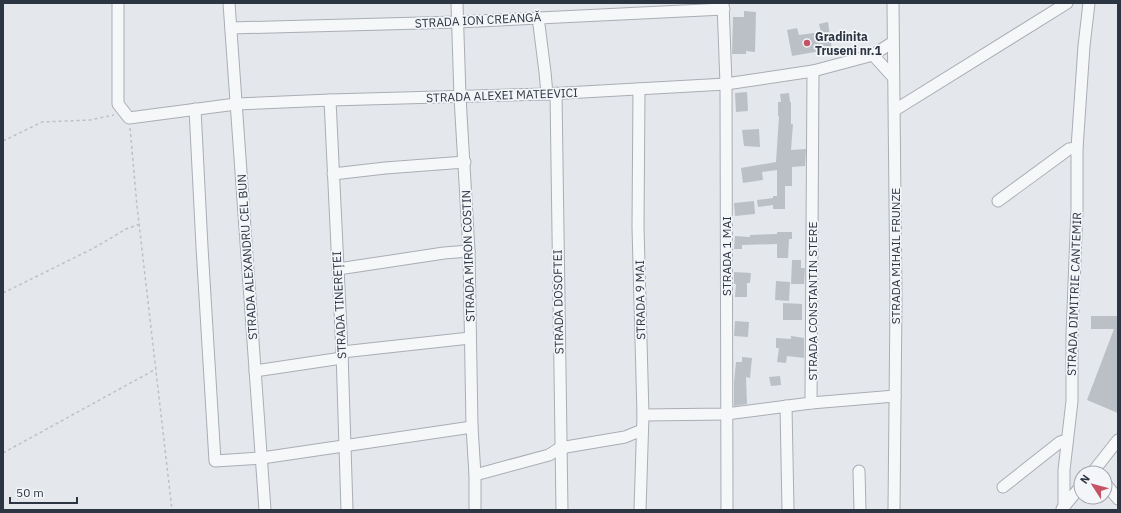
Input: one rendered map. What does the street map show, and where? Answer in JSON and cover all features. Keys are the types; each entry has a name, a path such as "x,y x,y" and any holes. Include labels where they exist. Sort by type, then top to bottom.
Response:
{"street":[{"path":"118,3 118,104 127,116"},
{"name":"STRADA ALEXANDRU CEL BUN","path":"229,3 265,510"},
{"name":"STRADA MIRON COSTIN","path":"457,3 460,97 465,162 475,510"},
{"name":"STRADA MIHAIL FRUNZE","path":"893,3 896,300 894,510"},
{"path":"895,110 1067,3"},
{"name":"STRADA DIMITRIE CANTEMIR","path":"1063,508 1064,470 1072,401 1072,335 1077,209 1077,148 1084,46 1089,3"},
{"name":"STRADA ION CREANGĂ","path":"231,28 458,22 723,6"},
{"name":"STRADA 1 MAI","path":"723,6 726,84 727,510"},
{"name":"STRADA DOSOFTEI","path":"538,17 546,72 551,94 562,510"},
{"name":"STRADA ALEXEI MATEEVICI","path":"127,116 236,104 551,94 726,84 813,71 873,55 893,42"},
{"path":"873,55 893,77"},
{"name":"STRADA CONSTANTIN STERE","path":"811,403 813,71"},
{"name":"STRADA 9 MAI","path":"639,89 638,227 643,415 640,510"},
{"name":"STRADA TINEREȚEI","path":"330,100 342,355 347,510"},
{"path":"195,109 215,461 262,458 472,427"},
{"path":"998,201 1069,149 1077,148"},
{"path":"333,174 385,168 465,162"},
{"path":"338,269 444,253 468,251"},
{"path":"256,371 342,355 470,338"},
{"path":"643,415 726,414 811,403 895,396"},
{"path":"786,406 788,510"},
{"path":"475,475 549,455 560,448 625,438 642,430"},
{"path":"1003,487 1060,442 1067,440"},
{"path":"1098,465 1118,440"},
{"path":"859,471 860,510"},
{"path":"1063,508 1073,496"}],"path":[{"path":"3,141 42,122 90,120 127,116 172,510"},
{"path":"3,293 94,248 126,229 140,224"},
{"path":"3,453 156,369"}],"building":[{"path":"744,11 756,12 755,52 746,51 746,54 732,54 733,17 744,17"},
{"path":"828,22 832,49 792,56 787,30 797,28 799,35 821,32 819,24"},
{"path":"747,92 748,111 736,112 735,93"},
{"path":"789,93 791,102 791,124 793,124 791,150 806,149 805,166 792,167 792,186 785,186 785,209 773,209 773,205 758,207 757,200 777,196 777,170 762,172 763,180 743,183 741,168 776,162 779,116 778,102 781,102 780,94"},
{"path":"759,129 760,147 744,146 742,130"},
{"path":"754,201 755,214 735,216 734,203"},
{"path":"777,232 792,232 792,239 789,239 788,258 777,258 777,244 742,245 742,249 734,249 735,236 750,237 750,235 777,234"},
{"path":"792,260 801,260 801,268 805,268 804,284 791,284"},
{"path":"734,272 751,273 750,283 747,283 747,297 735,297 736,284 734,284"},
{"path":"776,281 790,282 789,301 775,300"},
{"path":"783,303 802,304 802,320 783,320"},
{"path":"1091,316 1118,316 1118,413 1087,400 1114,329 1091,329"},
{"path":"735,321 749,322 748,337 734,336"},
{"path":"791,336 804,338 804,358 787,356 786,363 777,362 779,348 776,348 776,338 791,339"},
{"path":"742,357 752,358 750,378 746,377 747,404 734,406 736,362 742,362"},
{"path":"780,376 781,385 771,386 769,377"}],"place":[{"name":"Gradinita Truseni nr.1","path":"807,43"}]}
